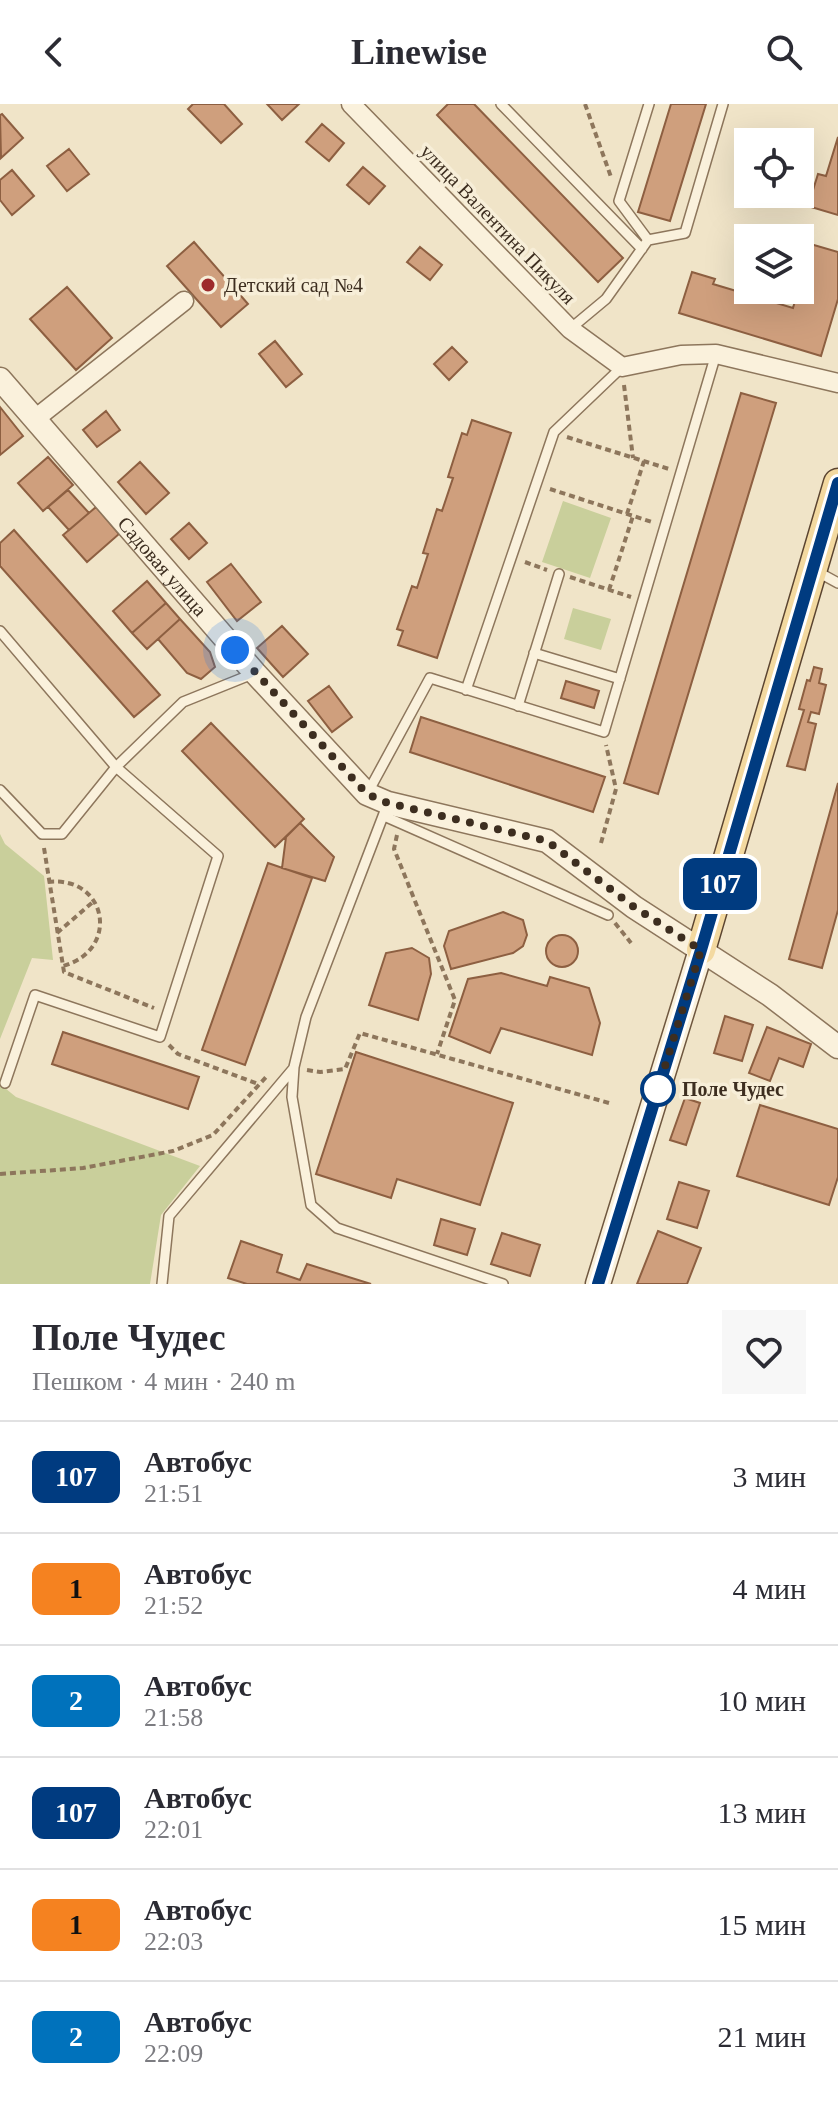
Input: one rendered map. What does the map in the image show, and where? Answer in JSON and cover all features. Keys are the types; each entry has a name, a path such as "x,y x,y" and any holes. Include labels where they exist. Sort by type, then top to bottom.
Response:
{"main road":[{"path":"598,1284 701,950 838,483"}],"street":[{"name":"улица Валентина Пикуля","path":"351,104 570,329 622,367"},
{"path":"35,419 184,301"},
{"path":"622,367 681,355 716,354 838,383"},
{"name":"Садовая улица","path":"0,379 255,673 367,794 386,810 547,841 634,907 770,995 838,1047"}],"lane":[{"path":"501,104 645,245"},
{"path":"645,245 619,201 649,104"},
{"path":"570,329 606,299 645,245 685,233 723,104"},
{"path":"367,794 430,678 604,732 716,354"},
{"path":"466,690 554,432 622,367"},
{"path":"812,569 838,583"},
{"path":"518,706 559,574"},
{"path":"0,631 116,767 218,856 160,1037 35,995 5,1083"},
{"path":"534,653 620,679"},
{"path":"0,790 42,834 62,834 116,767 183,702 255,673"},
{"path":"503,1284 337,1228 311,1205 292,1097 294,1067 306,1017 386,810 608,915"},
{"path":"162,1284 169,1216 294,1067"}],"path":[{"path":"585,104 619,201"},
{"path":"622,367 633,458"},
{"path":"554,432 681,473"},
{"path":"609,590 644,461"},
{"path":"536,485 665,527"},
{"path":"511,558 643,601"},
{"path":"601,843 616,789 604,732"},
{"path":"42,834 64,972 168,1014"},
{"path":"397,834 394,849 455,1000 437,1054"},
{"path":"48,882 69,882 87,893 94,901 101,921 96,942 83,959 63,966"},
{"path":"57,933 94,901"},
{"path":"320,1072 345,1069 360,1033 609,1103"},
{"path":"160,1037 178,1054 258,1084"},
{"path":"0,1174 83,1168 173,1151 213,1135 278,1065 294,1067"}],"green space":[{"path":"563,501 611,518 590,578 542,562"},
{"path":"573,608 611,619 601,650 564,639"},
{"path":"0,834 5,844 44,876 53,960 32,958 0,1039"},
{"path":"0,1084 16,1097 200,1166 161,1215 150,1284 0,1284"}],"building":[{"path":"193,104 224,104 242,124 221,143 188,109"},
{"path":"267,104 299,104 282,120"},
{"path":"448,104 474,104 623,258 598,282 437,115"},
{"path":"671,104 706,104 670,221 638,212"},
{"path":"0,115 23,138 1,158"},
{"path":"322,124 344,143 329,161 306,142"},
{"path":"838,137 838,215 814,208 814,187 818,174 826,176"},
{"path":"69,149 89,174 67,191 47,166"},
{"path":"363,167 385,186 369,204 347,185"},
{"path":"12,170 34,196 12,215 0,200 0,180"},
{"name":"Детский сад №4","path":"194,242 248,304 221,327 167,266"},
{"path":"814,245 838,252 838,299 821,356 679,313 692,272 715,279 713,284 734,290 734,304 780,304 793,308 794,304 814,304"},
{"path":"420,247 442,265 430,280 407,262"},
{"path":"67,287 112,338 76,370 30,319"},
{"path":"275,341 302,374 286,387 259,354"},
{"path":"452,347 467,362 449,380 434,364"},
{"path":"741,393 776,403 658,794 624,783"},
{"path":"0,407 23,436 0,455"},
{"path":"106,411 120,430 97,447 83,430"},
{"path":"472,420 511,433 437,658 398,645 403,631 397,629 412,586 417,588 428,554 423,553 437,509 442,511 453,478 448,477 462,433 467,435"},
{"path":"48,457 73,485 43,511 18,483"},
{"path":"140,462 169,493 146,514 118,482"},
{"path":"68,490 89,513 69,530 48,507"},
{"path":"96,507 119,534 87,562 63,535"},
{"path":"189,523 207,543 189,559 171,539"},
{"path":"14,530 160,695 134,717 0,566 0,543"},
{"path":"231,564 261,602 237,621 207,582"},
{"path":"147,581 166,603 132,633 113,611"},
{"path":"166,603 180,619 147,649 132,633"},
{"path":"180,619 210,652 215,667 201,679 187,673 158,639"},
{"path":"282,626 308,654 283,677 257,648"},
{"path":"814,667 822,669 819,683 826,685 819,714 811,712 808,722 816,724 805,770 787,766 804,710 799,709"},
{"path":"566,681 599,691 594,708 561,698"},
{"path":"329,686 352,717 332,732 308,701"},
{"path":"421,717 605,777 593,812 410,752"},
{"path":"211,723 304,819 275,847 182,751"},
{"path":"838,783 838,910 822,968 789,959"},
{"path":"300,823 334,857 325,881 282,868 286,837"},
{"path":"268,863 312,878 245,1065 202,1050"},
{"path":"503,912 523,920 527,935 523,946 513,953 451,969 444,946 449,931"},
{"path":"562,935 573,940 578,951 573,962 562,967 551,962 546,951 551,940"},
{"path":"412,948 429,958 431,974 418,1020 369,1005 386,953"},
{"path":"501,973 547,986 550,977 589,988 600,1023 592,1055 501,1028 490,1053 449,1036 468,979"},
{"path":"725,1016 753,1025 742,1061 714,1053"},
{"path":"767,1027 811,1044 803,1067 779,1058 770,1081 749,1073"},
{"path":"63,1032 199,1077 188,1109 52,1064"},
{"path":"356,1052 513,1103 480,1205 397,1179 391,1198 316,1174"},
{"path":"685,1098 700,1103 686,1145 670,1140"},
{"path":"760,1105 838,1129 838,1177 829,1205 737,1176"},
{"path":"679,1182 709,1191 697,1228 667,1219"},
{"path":"441,1219 475,1229 467,1255 434,1245"},
{"path":"658,1231 701,1248 687,1284 637,1284"},
{"path":"502,1233 540,1245 530,1276 491,1264"},
{"path":"241,1241 282,1255 277,1272 300,1280 307,1264 371,1284 247,1284 228,1278"}],"bus line":[{"name":"107","path":"598,1284 701,950 838,483"}],"place":[{"name":"Детский сад №4","path":"208,285"},
{"name":"Поле Чудес","path":"658,1089"}],"route":[{"path":"235,650 367,794 388,803 547,841 634,907 701,950 658,1089"}]}
